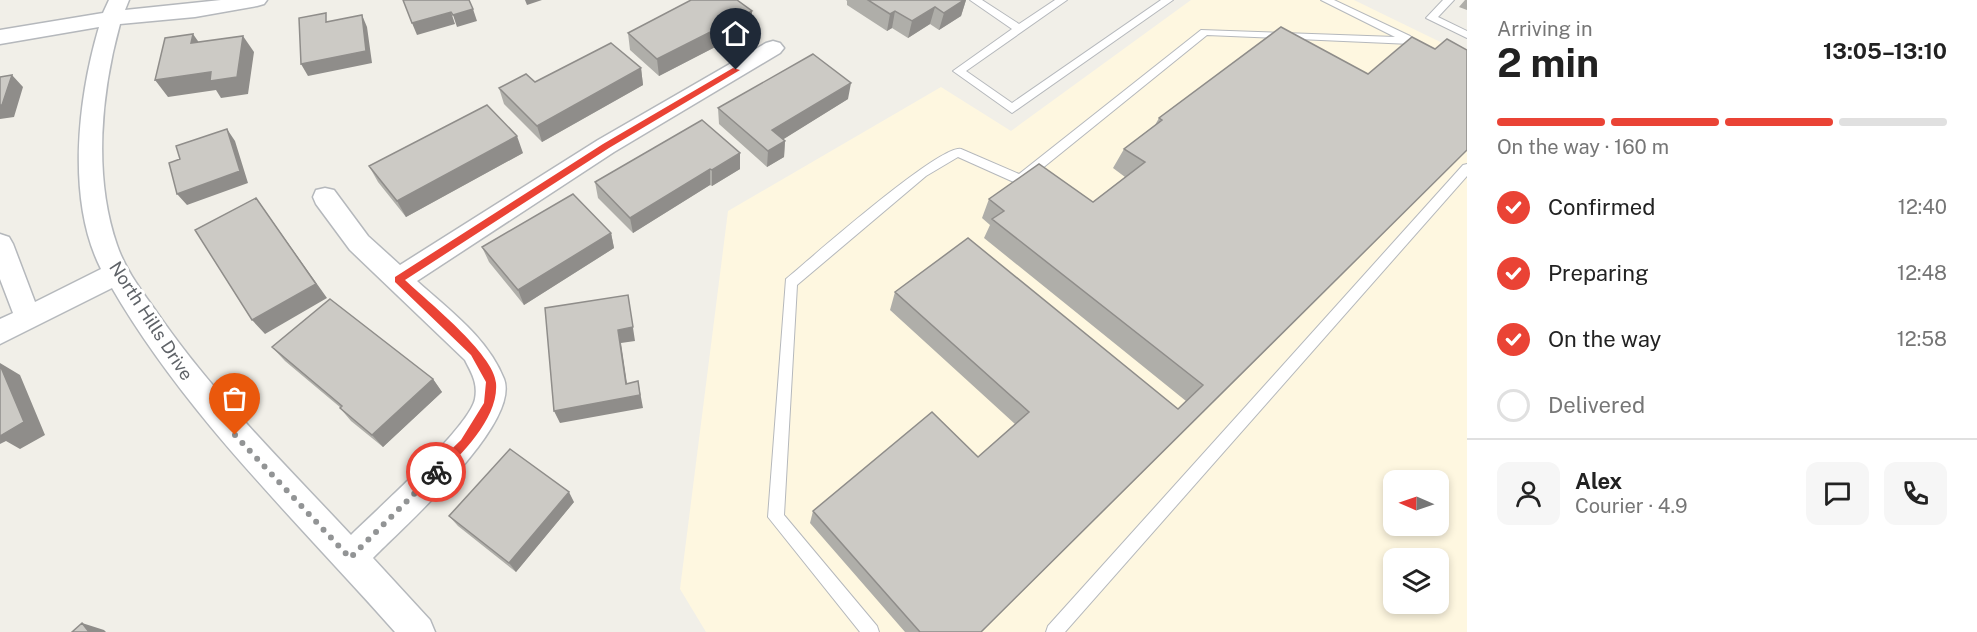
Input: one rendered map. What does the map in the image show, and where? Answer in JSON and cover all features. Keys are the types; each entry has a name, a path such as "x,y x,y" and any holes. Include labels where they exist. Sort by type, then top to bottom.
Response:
{"street":[{"path":"0,37 116,9 195,11 257,0"},
{"name":"North Hills Drive","path":"116,9 98,83 92,124 91,168 96,215 105,247 117,273 172,360 220,418 418,632"},
{"path":"398,280 606,146 773,48"},
{"path":"325,197 359,243 475,352 491,382 489,405 465,443 350,558"},
{"path":"0,244 28,318"},
{"path":"0,332 117,273"}],"lane":[{"path":"975,0 1019,30"},
{"path":"1062,0 958,71 1012,109 1168,0"},
{"path":"871,632 776,518 791,283 922,173 957,152 1020,180 1204,32 1415,43 1326,0"},
{"path":"1449,0 1431,18 1467,35"},
{"path":"1054,632 1467,168"}],"shaded area":[{"path":"1191,0 1354,0 1467,55 1467,632 706,632 680,589 728,211 941,87 1011,131"}],"building":[{"path":"403,0 469,0 473,9 453,15 451,12 412,23"},
{"path":"691,0 737,0 752,11 657,59 628,33"},
{"path":"868,0 964,0 944,13 935,7 912,21 895,11 890,14"},
{"path":"326,13 326,22 362,15 366,51 301,64 299,18"},
{"path":"1281,27 1368,74 1412,37 1435,49 1447,39 1467,50 1467,150 981,632 920,632 813,511 932,412 978,457 1029,412 895,292 968,238 1178,409 1203,385 992,219 1004,211 989,199 1039,164 1093,202 1145,162 1124,149 1162,120 1159,118"},
{"path":"193,34 191,43 243,36 237,77 210,81 211,72 155,80 165,38"},
{"path":"611,43 641,68 537,126 499,88 526,74 535,82"},
{"path":"813,54 851,83 772,130 785,141 768,151 718,108"},
{"path":"12,75 2,105 0,105 0,77"},
{"path":"487,105 517,136 397,201 369,166"},
{"path":"702,120 740,153 630,218 595,182"},
{"path":"227,129 240,171 177,194 169,163 180,159 176,146"},
{"path":"573,194 611,233 518,290 482,247"},
{"path":"256,198 316,284 252,320 195,230"},
{"path":"628,295 633,327 618,330 626,384 638,381 640,395 554,411 545,308"},
{"path":"330,299 433,379 372,435 340,408 342,406 272,347"},
{"path":"0,365 24,422 0,436"},
{"path":"510,449 569,492 509,563 449,516"},
{"path":"82,623 89,632 72,632"}],"way so far":[{"path":"235,435 350,558 436,472"}],"route":[{"path":"436,472 465,443 489,405 491,382 475,352 398,280 606,146 736,70"}]}
